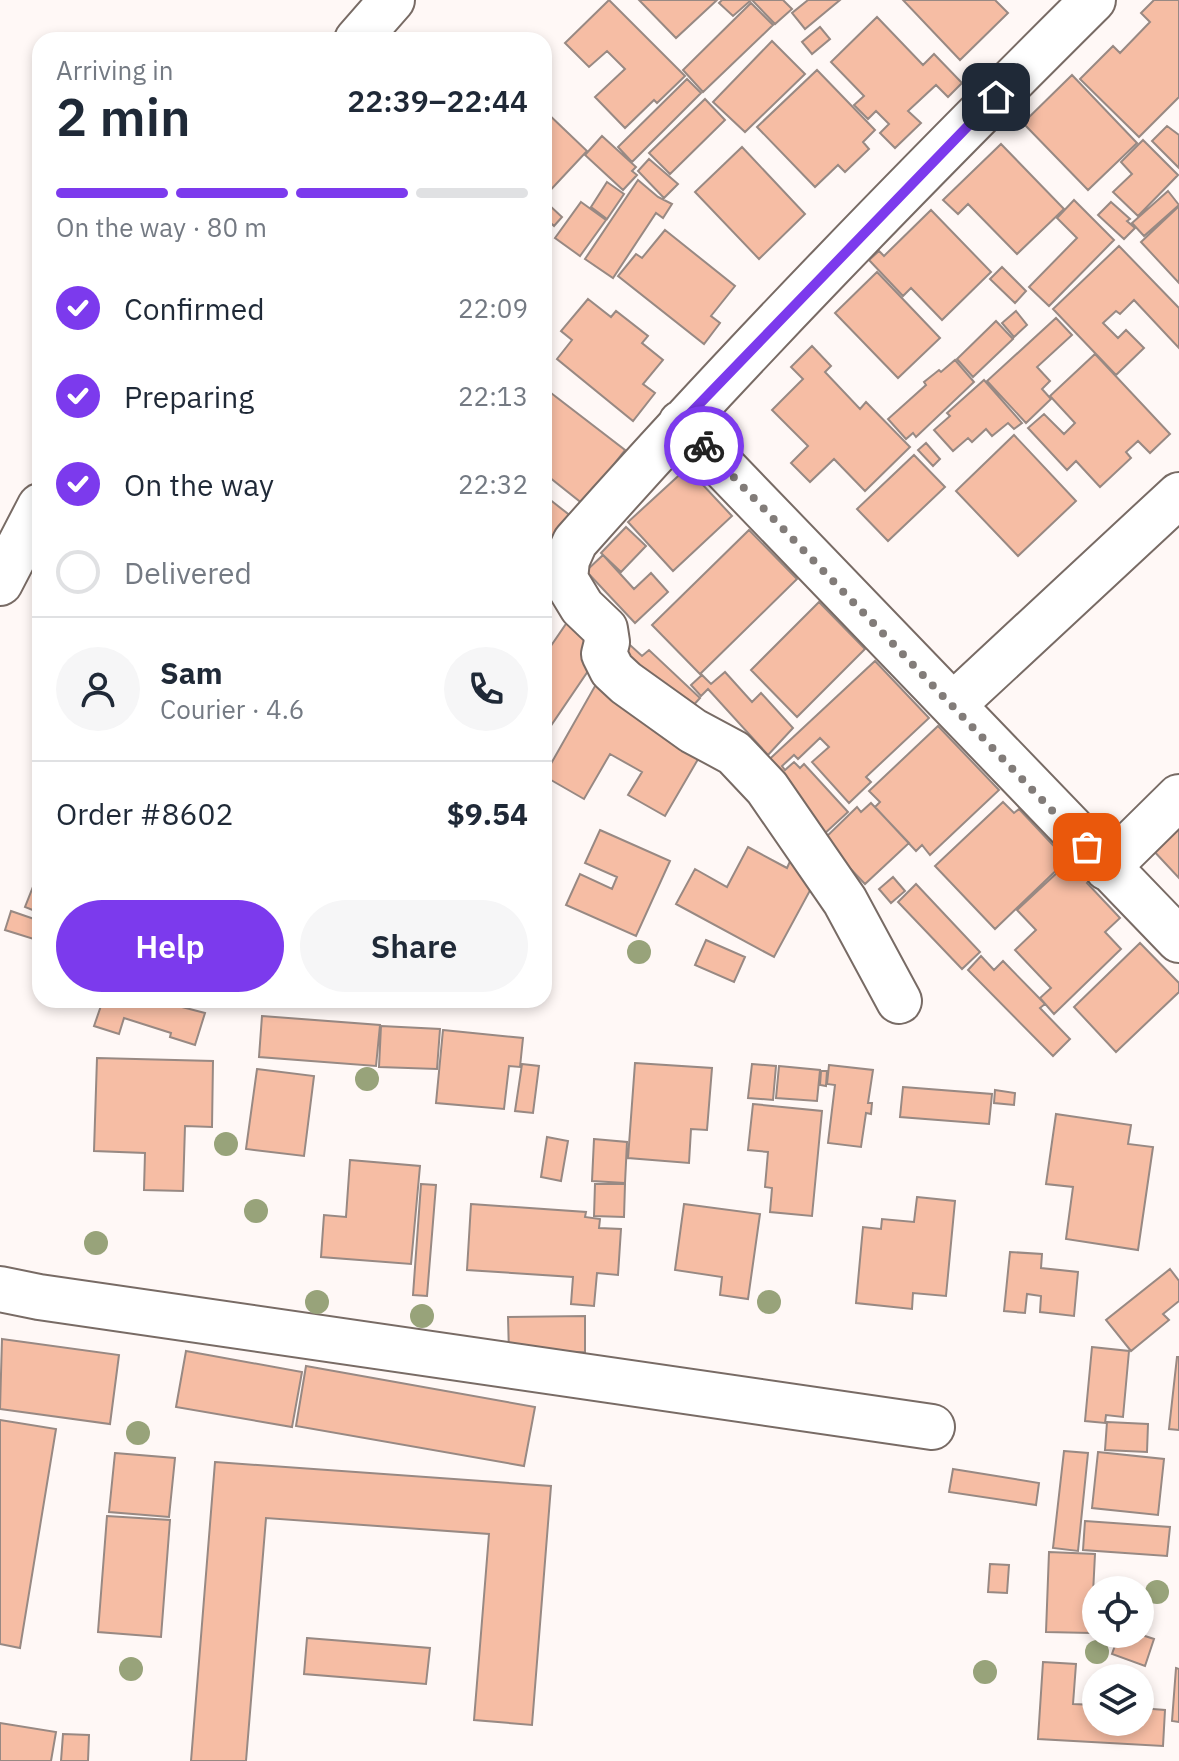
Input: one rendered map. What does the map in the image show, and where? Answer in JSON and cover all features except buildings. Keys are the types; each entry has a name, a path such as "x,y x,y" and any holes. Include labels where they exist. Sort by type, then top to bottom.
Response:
{"street":[{"path":"364,32 392,0"},
{"path":"899,1001 845,901 767,788 734,753 693,731 612,670 604,654 607,642 605,629 582,607 565,579 567,560 575,542 681,423 976,116 1093,0"},
{"path":"681,423 1179,940"},
{"path":"953,705 1179,495"},
{"path":"0,583 32,521"},
{"path":"1107,868 1179,797"},
{"path":"0,1289 932,1427"}],"way so far":[{"path":"704,446 868,614 1087,847"}],"route":[{"path":"704,446 681,423 996,97"}]}
